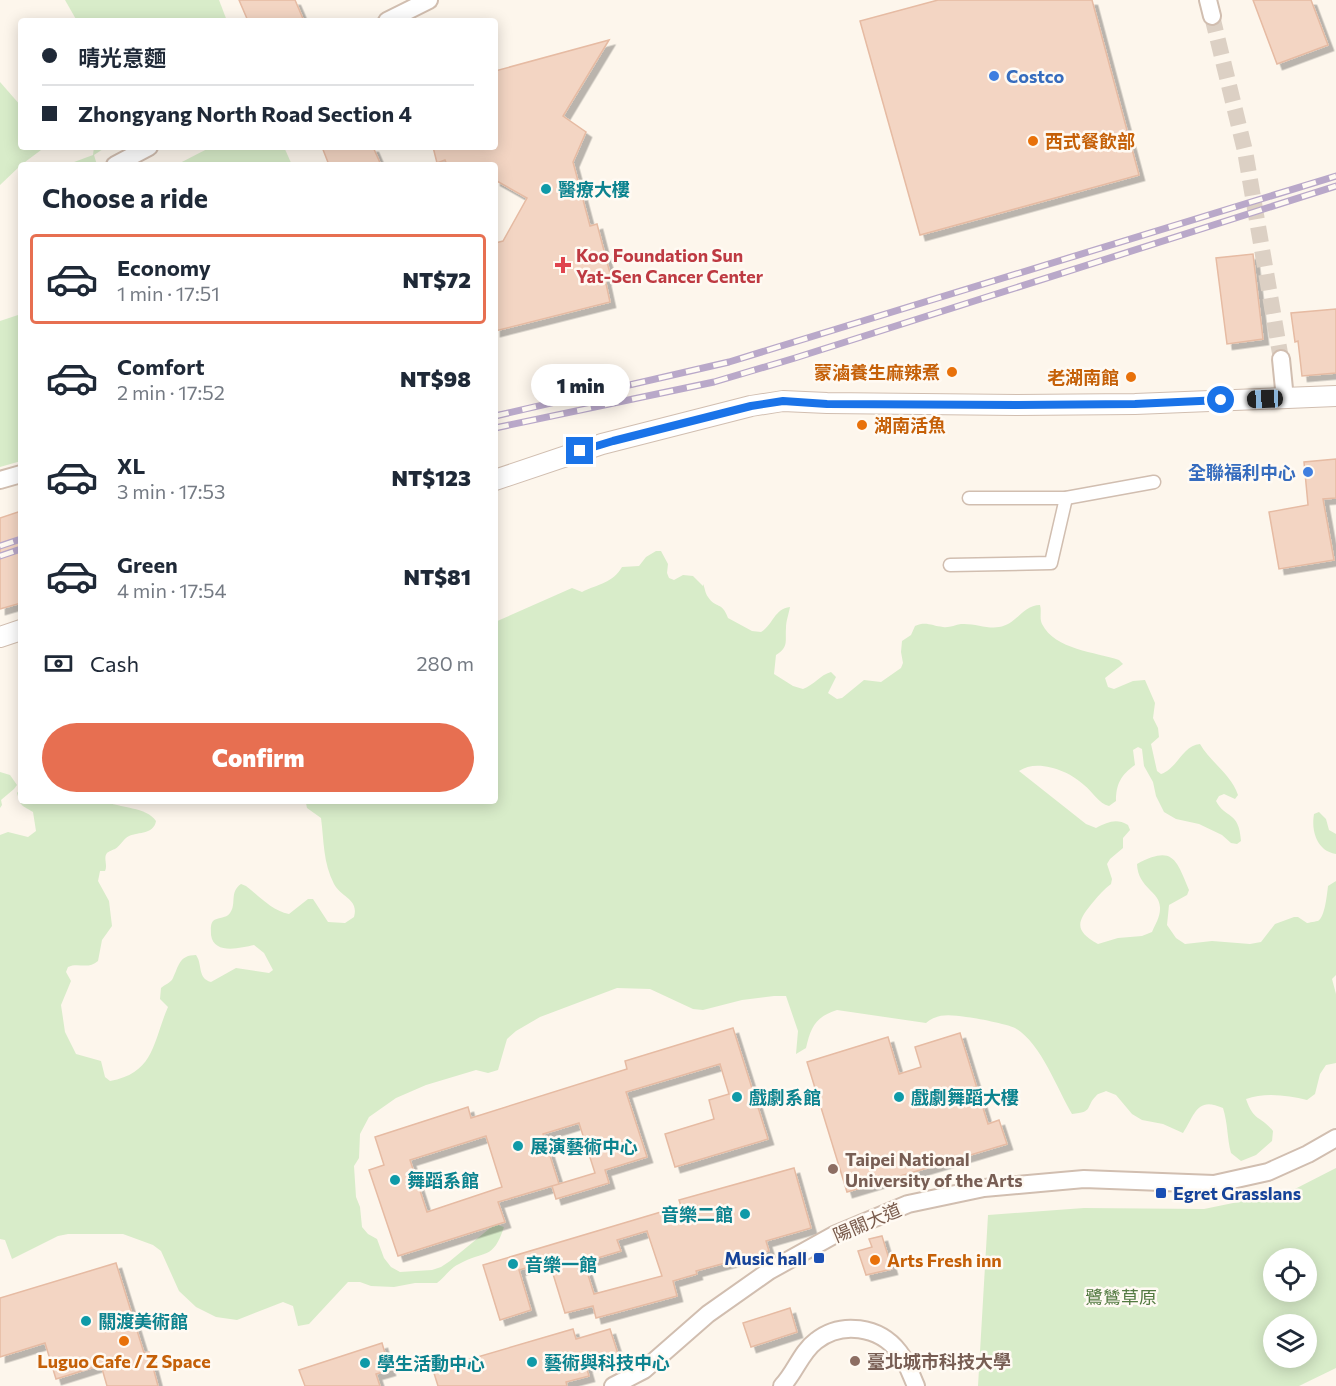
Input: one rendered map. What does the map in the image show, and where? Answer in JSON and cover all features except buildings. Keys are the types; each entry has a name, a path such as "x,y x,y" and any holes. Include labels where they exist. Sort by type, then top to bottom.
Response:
{"street":[{"path":"393,18 429,0"},
{"path":"121,162 143,150"},
{"path":"1281,359 1286,399"},
{"path":"498,479 602,444 751,406 783,401 827,404 1135,404 1336,396"},
{"path":"0,480 18,475"},
{"path":"969,498 1066,498 1154,482"},
{"path":"950,565 1050,563 1066,498"},
{"path":"0,637 18,631"},
{"name":"陽關大道","path":"613,1386 644,1370 708,1314 769,1271 834,1235 908,1204 984,1188 1084,1179 1214,1184 1268,1172 1336,1138"},
{"path":"782,1386 814,1342 834,1330 856,1328 876,1334 889,1342 900,1353 916,1386"}],"green space":[{"path":"65,0 219,0 226,18 75,18"},
{"path":"0,82 18,103 18,150 41,150 25,162 18,162 18,168 0,185"},
{"path":"94,150 102,150 94,155 96,162 74,162 93,155"},
{"path":"205,150 285,150 291,162 182,162"},
{"path":"18,315 18,462 0,467 0,321"},
{"path":"656,551 661,551 668,564 669,578 674,580 683,575 693,576 703,586 703,584 708,597 723,609 728,618 752,631 761,632 780,611 790,607 786,625 786,643 776,655 774,674 793,686 803,689 831,672 836,677 828,693 837,699 842,698 864,680 881,682 901,668 903,663 902,641 911,635 915,626 926,624 950,627 966,624 999,627 1010,623 1029,608 1040,605 1042,624 1056,639 1077,649 1119,660 1123,664 1105,678 1108,687 1114,689 1133,681 1145,680 1155,703 1153,718 1159,737 1151,744 1157,771 1161,774 1167,771 1189,748 1200,744 1231,781 1238,795 1235,799 1224,794 1216,801 1235,819 1241,841 1237,844 1231,843 1222,835 1199,824 1176,819 1164,812 1156,796 1153,782 1144,766 1142,749 1138,747 1133,750 1135,765 1120,780 1116,801 1109,806 1099,800 1078,780 1062,771 1044,766 1026,767 1019,771 1086,824 1096,828 1116,821 1128,825 1130,830 1123,838 1123,848 1107,864 1112,879 1111,884 1084,914 1080,924 1081,929 1098,944 1152,932 1159,915 1159,903 1141,879 1137,864 1158,856 1172,858 1189,890 1187,895 1169,905 1167,925 1176,938 1185,944 1212,941 1250,944 1261,942 1275,924 1294,917 1307,923 1318,921 1324,910 1328,886 1336,881 1336,975 1332,979 1336,994 1336,1063 1326,1065 1320,1074 1315,1094 1307,1100 1276,1095 1246,1099 1255,1115 1273,1131 1272,1141 1256,1155 1241,1161 1231,1153 1223,1108 1214,1105 1207,1104 1198,1109 1183,1133 1163,1124 1142,1120 1132,1114 1116,1095 1106,1091 1097,1095 1086,1110 1072,1114 1048,1067 1033,1044 1015,1028 1005,1025 949,1015 940,1016 926,1023 837,1010 824,1016 815,1024 806,1048 796,1054 798,1031 786,996 742,1000 703,1010 693,1009 650,989 617,988 540,1017 516,1031 507,1039 498,1070 488,1073 476,1070 426,1085 396,1098 369,1117 360,1134 359,1158 354,1166 356,1197 360,1207 362,1227 377,1239 384,1258 391,1267 400,1272 432,1270 441,1267 495,1224 504,1227 492,1250 456,1266 437,1283 415,1283 394,1287 348,1282 309,1324 298,1326 293,1306 283,1302 237,1320 216,1317 196,1307 179,1291 161,1251 153,1245 123,1234 58,1236 12,1259 5,1240 0,1239 0,835 8,832 28,837 36,831 33,812 21,804 114,804 140,810 152,816 156,821 152,828 129,836 106,855 106,869 100,871 98,881 109,901 112,926 102,940 98,961 87,966 68,967 66,972 71,981 61,1005 65,1032 76,1054 101,1061 105,1077 110,1081 125,1077 136,1071 150,1054 168,1007 160,999 161,988 172,980 183,959 196,955 204,978 211,982 236,968 269,973 273,970 264,953 254,945 228,949 222,948 213,941 212,923 230,913 235,891 241,884 271,906 289,914 308,899 313,899 328,922 345,923 354,917 352,902 337,889 330,876 324,852 321,818 307,808 306,804 498,804 498,621 572,588 582,592 614,577 622,567 639,566 646,557"},
{"path":"0,772 10,775 17,785 1,800 0,808"},
{"path":"1319,812 1326,819 1329,830 1336,834 1336,854 1324,849 1317,839 1313,820 1314,814"},
{"name":"鷺鷥草原","path":"1336,1168 1336,1368 1299,1386 978,1386 988,1215 1084,1208 1204,1209 1291,1191"}],"tunnel":[{"path":"1212,16 1245,151 1281,359"}],"railway":[{"path":"498,415 729,362 1336,176"},
{"path":"498,427 714,382 1336,186"},
{"path":"0,546 18,540"},
{"path":"0,556 18,550"}],"place":[{"name":"Costco","path":"994,76"},
{"name":"西式餐飲部","path":"1033,141"},
{"name":"醫療大樓","path":"546,189"},
{"name":"Koo Foundation Sun Yat-Sen Cancer Center","path":"563,265"},
{"name":"蒙滷養生麻辣煮","path":"952,372"},
{"name":"老湖南館","path":"1131,377"},
{"name":"湖南活魚","path":"862,425"},
{"name":"全聯福利中心","path":"1308,472"},
{"name":"戲劇系館","path":"737,1097"},
{"name":"戲劇舞蹈大樓","path":"899,1097"},
{"name":"展演藝術中心","path":"518,1146"},
{"name":"Taipei National University of the Arts","path":"833,1169"},
{"name":"舞蹈系館","path":"395,1180"},
{"name":"Egret Grasslans","path":"1161,1193"},
{"name":"音樂二館","path":"745,1214"},
{"name":"Music hall","path":"819,1258"},
{"name":"Arts Fresh inn","path":"875,1260"},
{"name":"音樂一館","path":"513,1264"},
{"name":"關渡美術館","path":"86,1321"},
{"name":"Luguo Cafe / Z Space","path":"124,1341"},
{"name":"臺北城市科技大學","path":"855,1361"},
{"name":"藝術與科技中心","path":"532,1362"},
{"name":"學生活動中心","path":"365,1363"}],"route":[{"path":"580,451 751,406 783,401 827,404 1017,405 1135,404 1221,400"}]}
